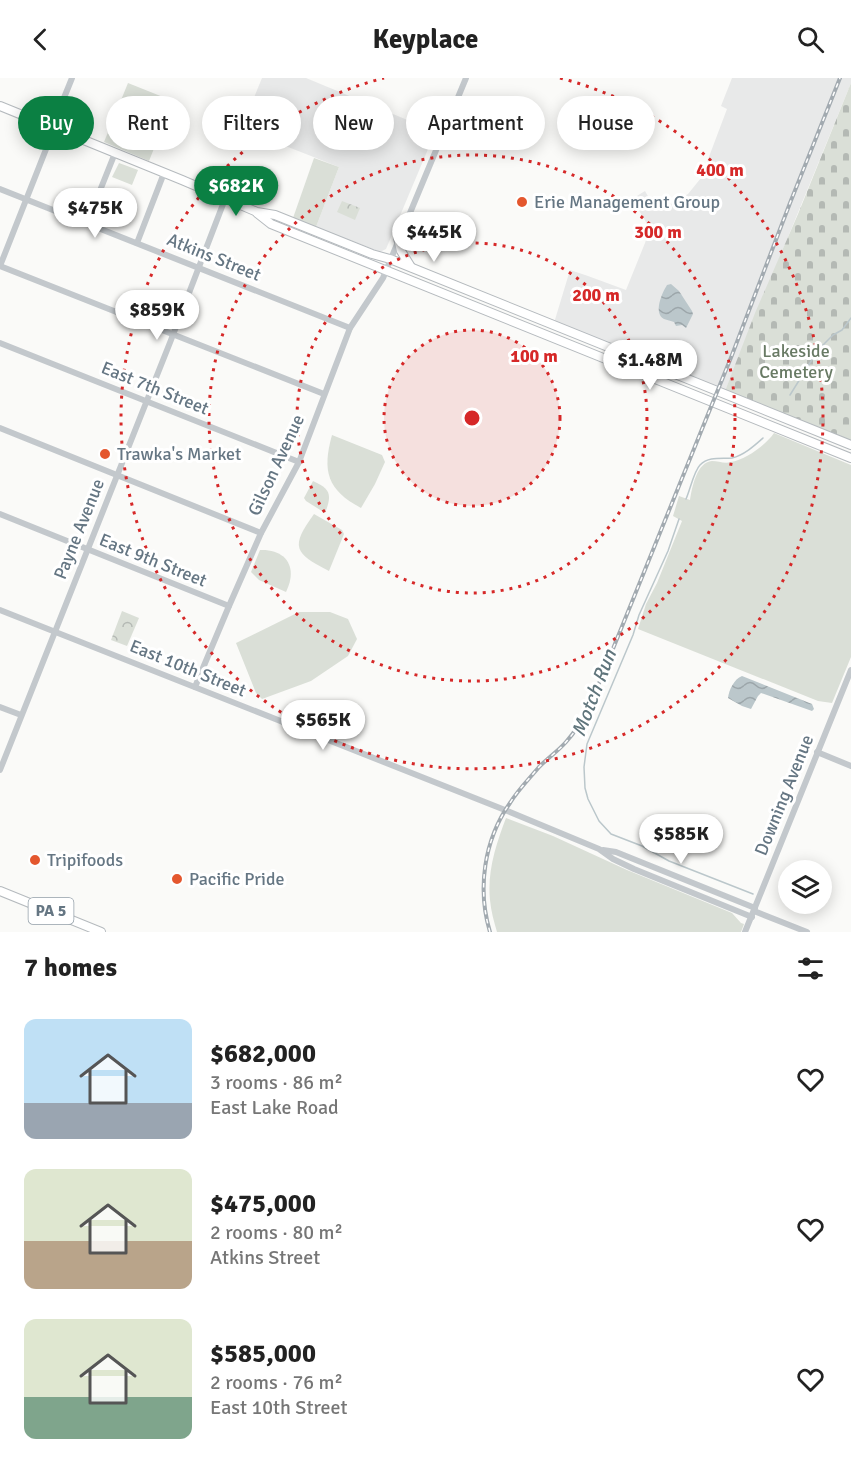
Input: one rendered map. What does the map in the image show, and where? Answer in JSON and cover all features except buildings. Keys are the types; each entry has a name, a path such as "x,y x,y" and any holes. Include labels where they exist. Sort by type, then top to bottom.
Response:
{"main road":[{"path":"0,106 18,113"},
{"path":"94,144 256,212 275,215 390,259 851,445"},
{"path":"256,212 271,224 851,458"},
{"path":"398,238 400,250 412,268"},
{"name":"PA 5","path":"0,891 101,932"}],"street":[{"path":"65,96 72,78"},
{"name":"Gilson Avenue","path":"195,687 261,532 299,462 350,328 377,288 386,270 466,78"},
{"path":"46,150 0,266 324,394"},
{"path":"87,223 115,153"},
{"path":"137,243 164,173"},
{"name":"Atkins Street","path":"0,189 350,328"},
{"name":"Payne Avenue","path":"0,770 225,199"},
{"name":"East 7th Street","path":"0,343 299,462"},
{"path":"0,428 261,532"},
{"name":"East 9th Street","path":"0,514 229,606"},
{"name":"East 10th Street","path":"0,610 505,810 599,849 634,869 807,932"},
{"name":"Downing Avenue","path":"745,932 817,753 849,681 851,670"},
{"path":"0,707 21,715"},
{"path":"817,753 851,766"}],"shaded area":[{"path":"262,78 306,78 349,96 313,96 313,150 394,150 394,114 406,119 406,150 428,150 386,249 380,252 316,227 339,167 296,150 301,150 301,96 255,96"},
{"path":"732,78 851,78 851,83 725,391 554,323 570,270 626,290 648,233 646,222 632,199 645,191 653,205 664,208 688,194 701,178 727,109 721,106"}],"green space":[{"path":"128,83 160,96 123,96"},
{"name":"Lakeside Cemetery","path":"851,83 851,442 725,391"},
{"path":"123,150 153,150 149,161"},
{"path":"314,158 339,167 316,227 293,218"},
{"path":"119,163 138,170 132,185 112,177"},
{"path":"342,201 360,208 355,220 337,212"},
{"path":"774,433 851,465 851,657 832,703 818,701 638,629 646,604 682,521 673,516 679,496 690,500 696,476 707,462 737,461 761,447"},
{"path":"332,435 382,455 385,462 361,508 341,494 330,478 328,459"},
{"path":"313,481 327,490 329,502 325,513 304,498"},
{"path":"314,514 342,530 344,534 329,571 309,559 299,548 301,534"},
{"path":"260,550 277,553 288,562 291,575 286,592 259,580 251,572"},
{"path":"122,611 139,618 127,646 111,640"},
{"path":"299,612 330,612 348,619 357,639 348,656 311,681 262,699 256,693 236,643"},
{"path":"506,818 732,913 744,924 741,932 497,932 489,890 491,869"}],"water":[{"path":"671,284 679,291 692,311 693,314 686,328 682,325 676,326 674,322 664,319 659,312 663,293 667,285"},
{"path":"742,676 812,704 814,709 812,711 761,693 751,709 742,706 728,698 732,685"}],"waterway":[{"name":"Motch Run","path":"790,395 818,350 833,335 842,330 851,318"},
{"name":"Motch Run","path":"686,499 700,465 711,459 736,457 763,438"},
{"name":"Motch Run","path":"679,519 668,551 639,615 633,635 587,744 584,767 585,788 599,821 611,834 642,846 669,861 753,894"}],"railway":[{"path":"490,932 486,916 484,882 485,865 494,833 516,794 539,767 570,737 591,703 732,355 840,78"}],"place":[{"name":"Erie Management Group","path":"522,202"},
{"name":"Trawka's Market","path":"105,454"},
{"name":"Tripifoods","path":"35,860"},
{"name":"Pacific Pride","path":"177,879"}]}
